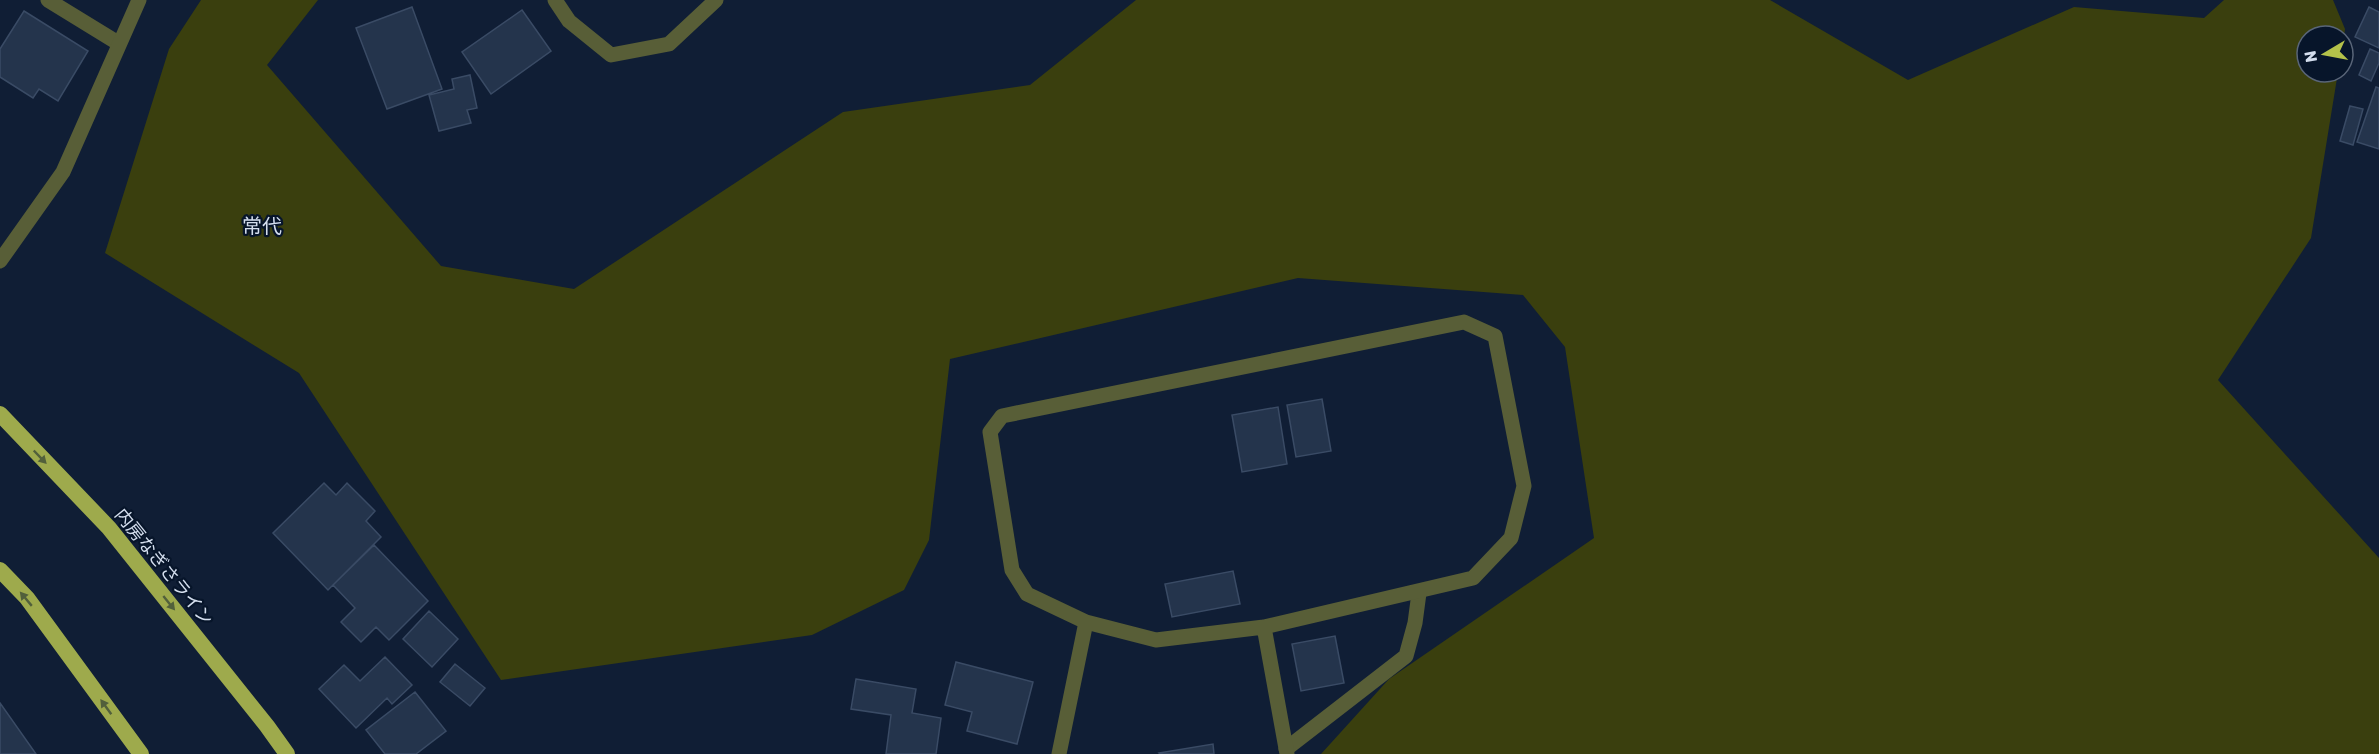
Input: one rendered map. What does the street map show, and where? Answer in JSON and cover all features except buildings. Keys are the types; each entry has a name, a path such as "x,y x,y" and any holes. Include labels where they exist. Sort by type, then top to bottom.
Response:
{"highway":[{"name":"内房なぎさライン","path":"0,414 109,528 287,754"},
{"path":"0,570 27,598 141,754"}],"street":[{"path":"48,0 118,43"},
{"path":"0,261 63,172 118,43 139,0"},
{"path":"555,0 569,21 611,55 669,44 716,0"},
{"path":"1464,322 1495,336 1524,486 1511,538 1473,579 1264,627 1156,640 1086,622 1028,594 1012,570 990,432 1002,416 1464,322"},
{"path":"1264,627 1286,751 1406,656 1415,623 1419,592"},
{"path":"1059,754 1086,622"}],"green space":[{"path":"201,0 318,0 267,65 441,266 574,289 843,112 1030,85 1136,0 1770,0 1908,80 2074,7 2204,18 2224,0 2333,0 2343,24 2295,24 2295,84 2336,84 2311,238 2218,380 2379,558 2379,754 1321,754 1389,679 1594,538 1565,347 1523,295 1298,278 950,359 929,540 904,590 812,635 501,680 299,373 105,253 169,49"}],"district":[{"name":"常代","path":"262,226"}]}
